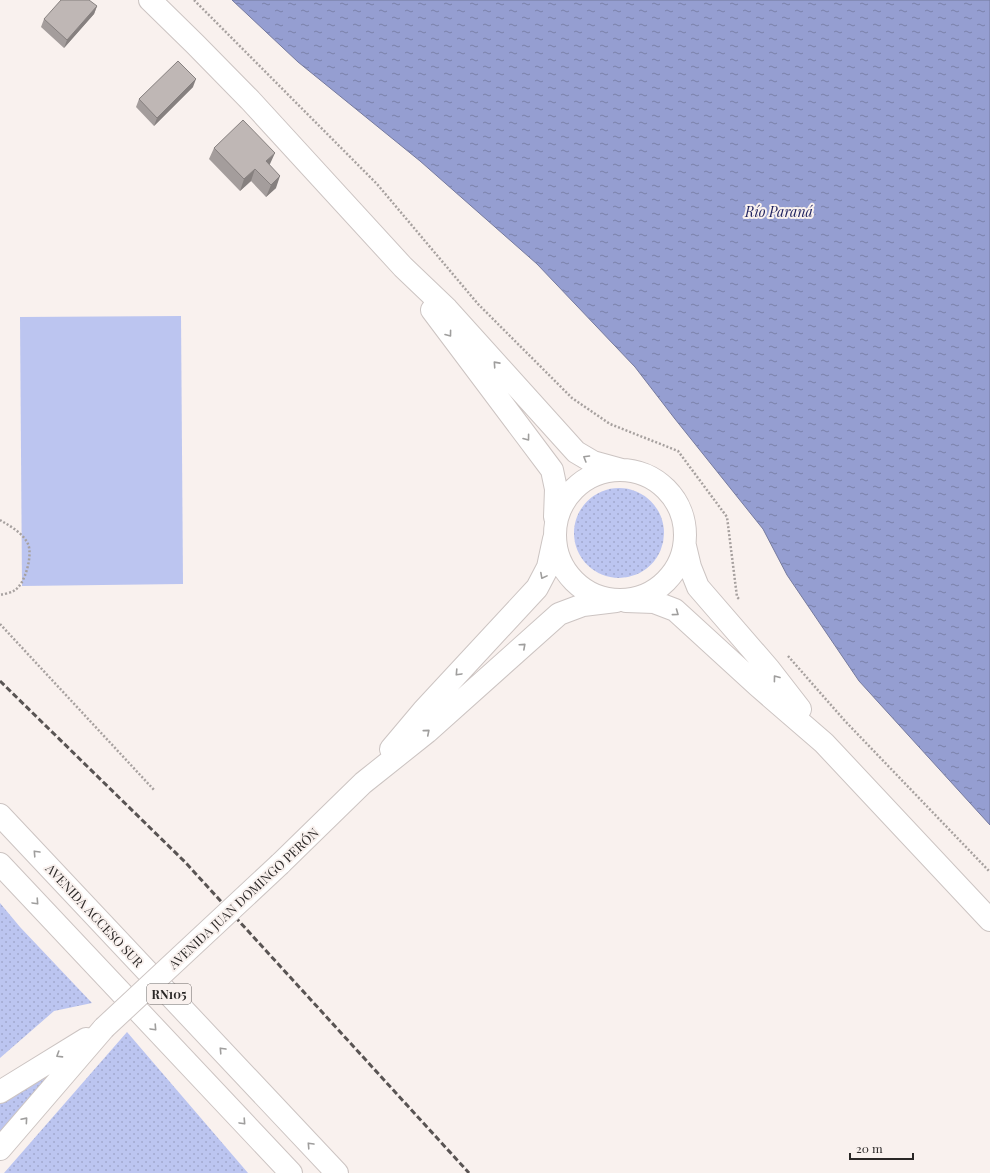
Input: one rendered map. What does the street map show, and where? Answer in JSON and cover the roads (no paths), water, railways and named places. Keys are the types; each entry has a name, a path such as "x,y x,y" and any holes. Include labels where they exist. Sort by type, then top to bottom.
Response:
{"main road":[{"path":"150,0 250,100 404,267 447,309 576,452 593,462 644,474 663,486 673,497 678,503 685,524 685,546 690,567 698,587 769,669 824,743"},
{"path":"404,267 437,318 552,470 556,489 555,530 558,557 567,574 580,588 597,597 621,601 654,602 675,610 757,685 824,743 990,920"},
{"path":"363,783 423,711 537,588 548,567 561,505 572,490 587,478 604,472 622,470"},
{"path":"363,783 427,732 559,614 583,605 621,601 647,595 665,584 678,566 685,546"},
{"name":"AVENIDA JUAN DOMINGO PERÓN","path":"0,1149 104,1028 280,864 363,783"},
{"name":"AVENIDA ACCESO SUR","path":"0,815 337,1173"},
{"name":"RN105","path":"0,864 291,1173"},
{"name":"AVENIDA JUAN DOMINGO PERÓN","path":"0,1092 104,1028"}],"water":[{"name":"Río Paraná","path":"232,0 990,0 990,825 859,681 787,575 763,529 635,367 537,264 420,161 298,62"}],"railway":[{"path":"0,681 185,862 469,1173"}]}
